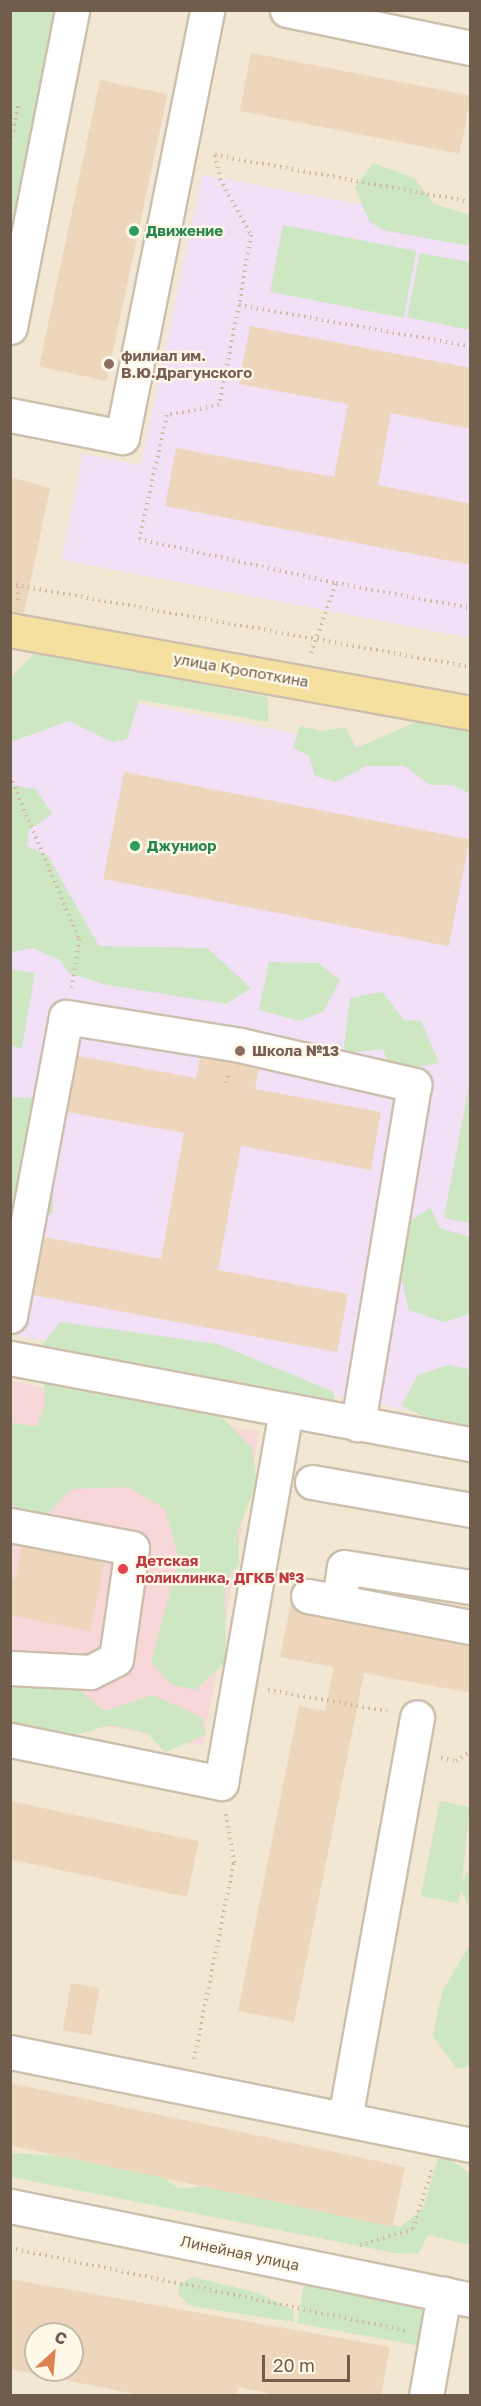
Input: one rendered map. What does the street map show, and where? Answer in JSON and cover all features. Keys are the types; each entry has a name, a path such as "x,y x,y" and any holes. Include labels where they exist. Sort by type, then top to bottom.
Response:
{"main road":[{"name":"улица Кропоткина","path":"10,630 471,713"}],"street":[{"path":"10,327 72,10"},
{"path":"10,415 122,437 182,149 207,10"},
{"path":"287,10 471,48"},
{"path":"10,1316 66,1017 240,1045 414,1085 358,1424"},
{"path":"10,1358 471,1444"},
{"path":"10,1740 221,1783 240,1685 286,1411"},
{"path":"312,1482 471,1510"},
{"path":"10,1525 132,1548 116,1659 90,1672 10,1668"},
{"path":"471,1587 344,1567 323,1599 471,1627"},
{"path":"345,2118 417,1717"},
{"path":"10,2052 456,2142"},
{"name":"Линейная улица","path":"10,2206 457,2297"},
{"path":"426,2396 437,2337 457,2297"}],"path":[{"path":"182,149 471,202"},
{"path":"215,155 220,179 251,235 239,305 219,405 167,415 139,539 336,583 471,608"},
{"path":"239,305 471,346"},
{"path":"307,682 314,637 330,612 336,583"},
{"path":"10,584 471,667"},
{"path":"10,776 79,939 76,968"},
{"path":"240,1685 417,1717"},
{"path":"189,2087 234,1863 221,1783"},
{"path":"349,2248 413,2229 456,2142"},
{"path":"10,2248 437,2337"}],"shaded area":[{"path":"11,11 470,11 470,2395 11,2396"},
{"path":"202,175 470,224 470,638 62,560 83,454 141,465"},
{"name":"Школа №13","path":"10,679 470,767 470,1422 11,1334"},
{"name":"Детская поликлинка, ДГКБ №3","path":"10,1381 259,1432 203,1746 11,1706"}],"green space":[{"path":"11,11 59,11 11,267"},
{"path":"373,163 414,178 434,204 470,215 470,246 382,230 369,221 355,188"},
{"path":"283,225 417,251 404,318 270,292"},
{"path":"420,253 470,262 470,330 407,317"},
{"path":"56,632 129,670 267,697 269,722 139,700 127,739 112,742 69,721 11,742 10,678"},
{"path":"430,716 470,733 470,794 453,785 430,785 405,766 366,766 336,782 315,776 309,756 293,748 300,726 322,731 345,727 356,748"},
{"path":"11,785 36,789 52,814 29,830 27,846 48,856 99,946 207,948 251,988 226,1004 103,984 69,973 60,960 32,948 11,952"},
{"path":"269,962 318,963 340,980 323,1012 299,1021 259,1010"},
{"path":"10,969 35,973 22,1048 11,1046"},
{"path":"382,992 404,1020 421,1021 439,1063 391,1071 383,1049 343,1054 350,998"},
{"path":"470,1080 470,1223 444,1218"},
{"path":"11,1097 34,1098 52,1153 53,1213 20,1230 11,1264"},
{"path":"430,1208 440,1228 470,1237 470,1314 444,1322 409,1310 395,1253 399,1228"},
{"path":"60,1322 218,1344 334,1392 334,1409 208,1403 252,1448 257,1482 238,1530 239,1564 225,1581 226,1662 195,1690 172,1685 151,1662 179,1560 165,1509 128,1487 71,1489 39,1523 11,1503 10,1423 37,1426 45,1404 42,1345"},
{"path":"470,1362 470,1438 401,1406 418,1375 448,1365 468,1369"},
{"path":"63,1676 104,1711 153,1695 202,1718 206,1735 165,1752 147,1733 110,1725 57,1740 11,1721 11,1687"},
{"path":"440,1801 470,1807 462,1880 470,1869 470,1909 461,1890 458,1903 421,1896"},
{"path":"470,1944 470,2066 457,2069 433,2036 442,1992"},
{"path":"10,2153 59,2156 163,2177 179,2189 211,2185 401,2227 423,2208 440,2153 470,2173 470,2245 428,2235 418,2254 395,2253 11,2177"},
{"path":"193,2277 258,2293 293,2310 294,2322 191,2306 178,2294 179,2284"},
{"path":"305,2280 422,2307 426,2347 297,2323"}],"building":[{"path":"251,53 470,96 460,154 240,111"},
{"path":"100,80 167,94 107,381 39,367"},
{"path":"250,326 471,368 471,429 391,413 378,485 471,504 471,565 165,506 176,448 334,477 348,404 239,384"},
{"path":"10,477 50,488 24,613 10,612"},
{"path":"124,772 470,839 449,946 103,879"},
{"path":"78,1056 196,1078 200,1058 236,1063 259,1069 255,1089 381,1112 371,1170 241,1146 218,1270 348,1294 337,1352 33,1295 44,1237 161,1259 184,1133 67,1112"},
{"path":"22,1546 105,1562 90,1631 10,1615 10,1577 16,1578"},
{"path":"291,1603 304,1614 471,1645 471,1693 364,1673 294,2022 238,2011 299,1706 325,1711 334,1667 280,1657"},
{"path":"10,1801 199,1841 187,1897 10,1859"},
{"path":"71,1983 100,1988 91,2035 63,2030"},
{"path":"10,2083 405,2167 392,2227 10,2145"},
{"path":"10,2279 390,2347 381,2396 282,2396 238,2387 236,2396 145,2396 75,2382 84,2382 84,2322 24,2322 24,2372 10,2369"}],"place":[{"name":"Движение","path":"134,231"},
{"name":"филиал им. В.Ю.Драгунского","path":"109,364"},
{"name":"Джуниор","path":"135,846"},
{"name":"Школа №13","path":"240,1051"},
{"name":"Детская поликлинка, ДГКБ №3","path":"123,1569"}]}
